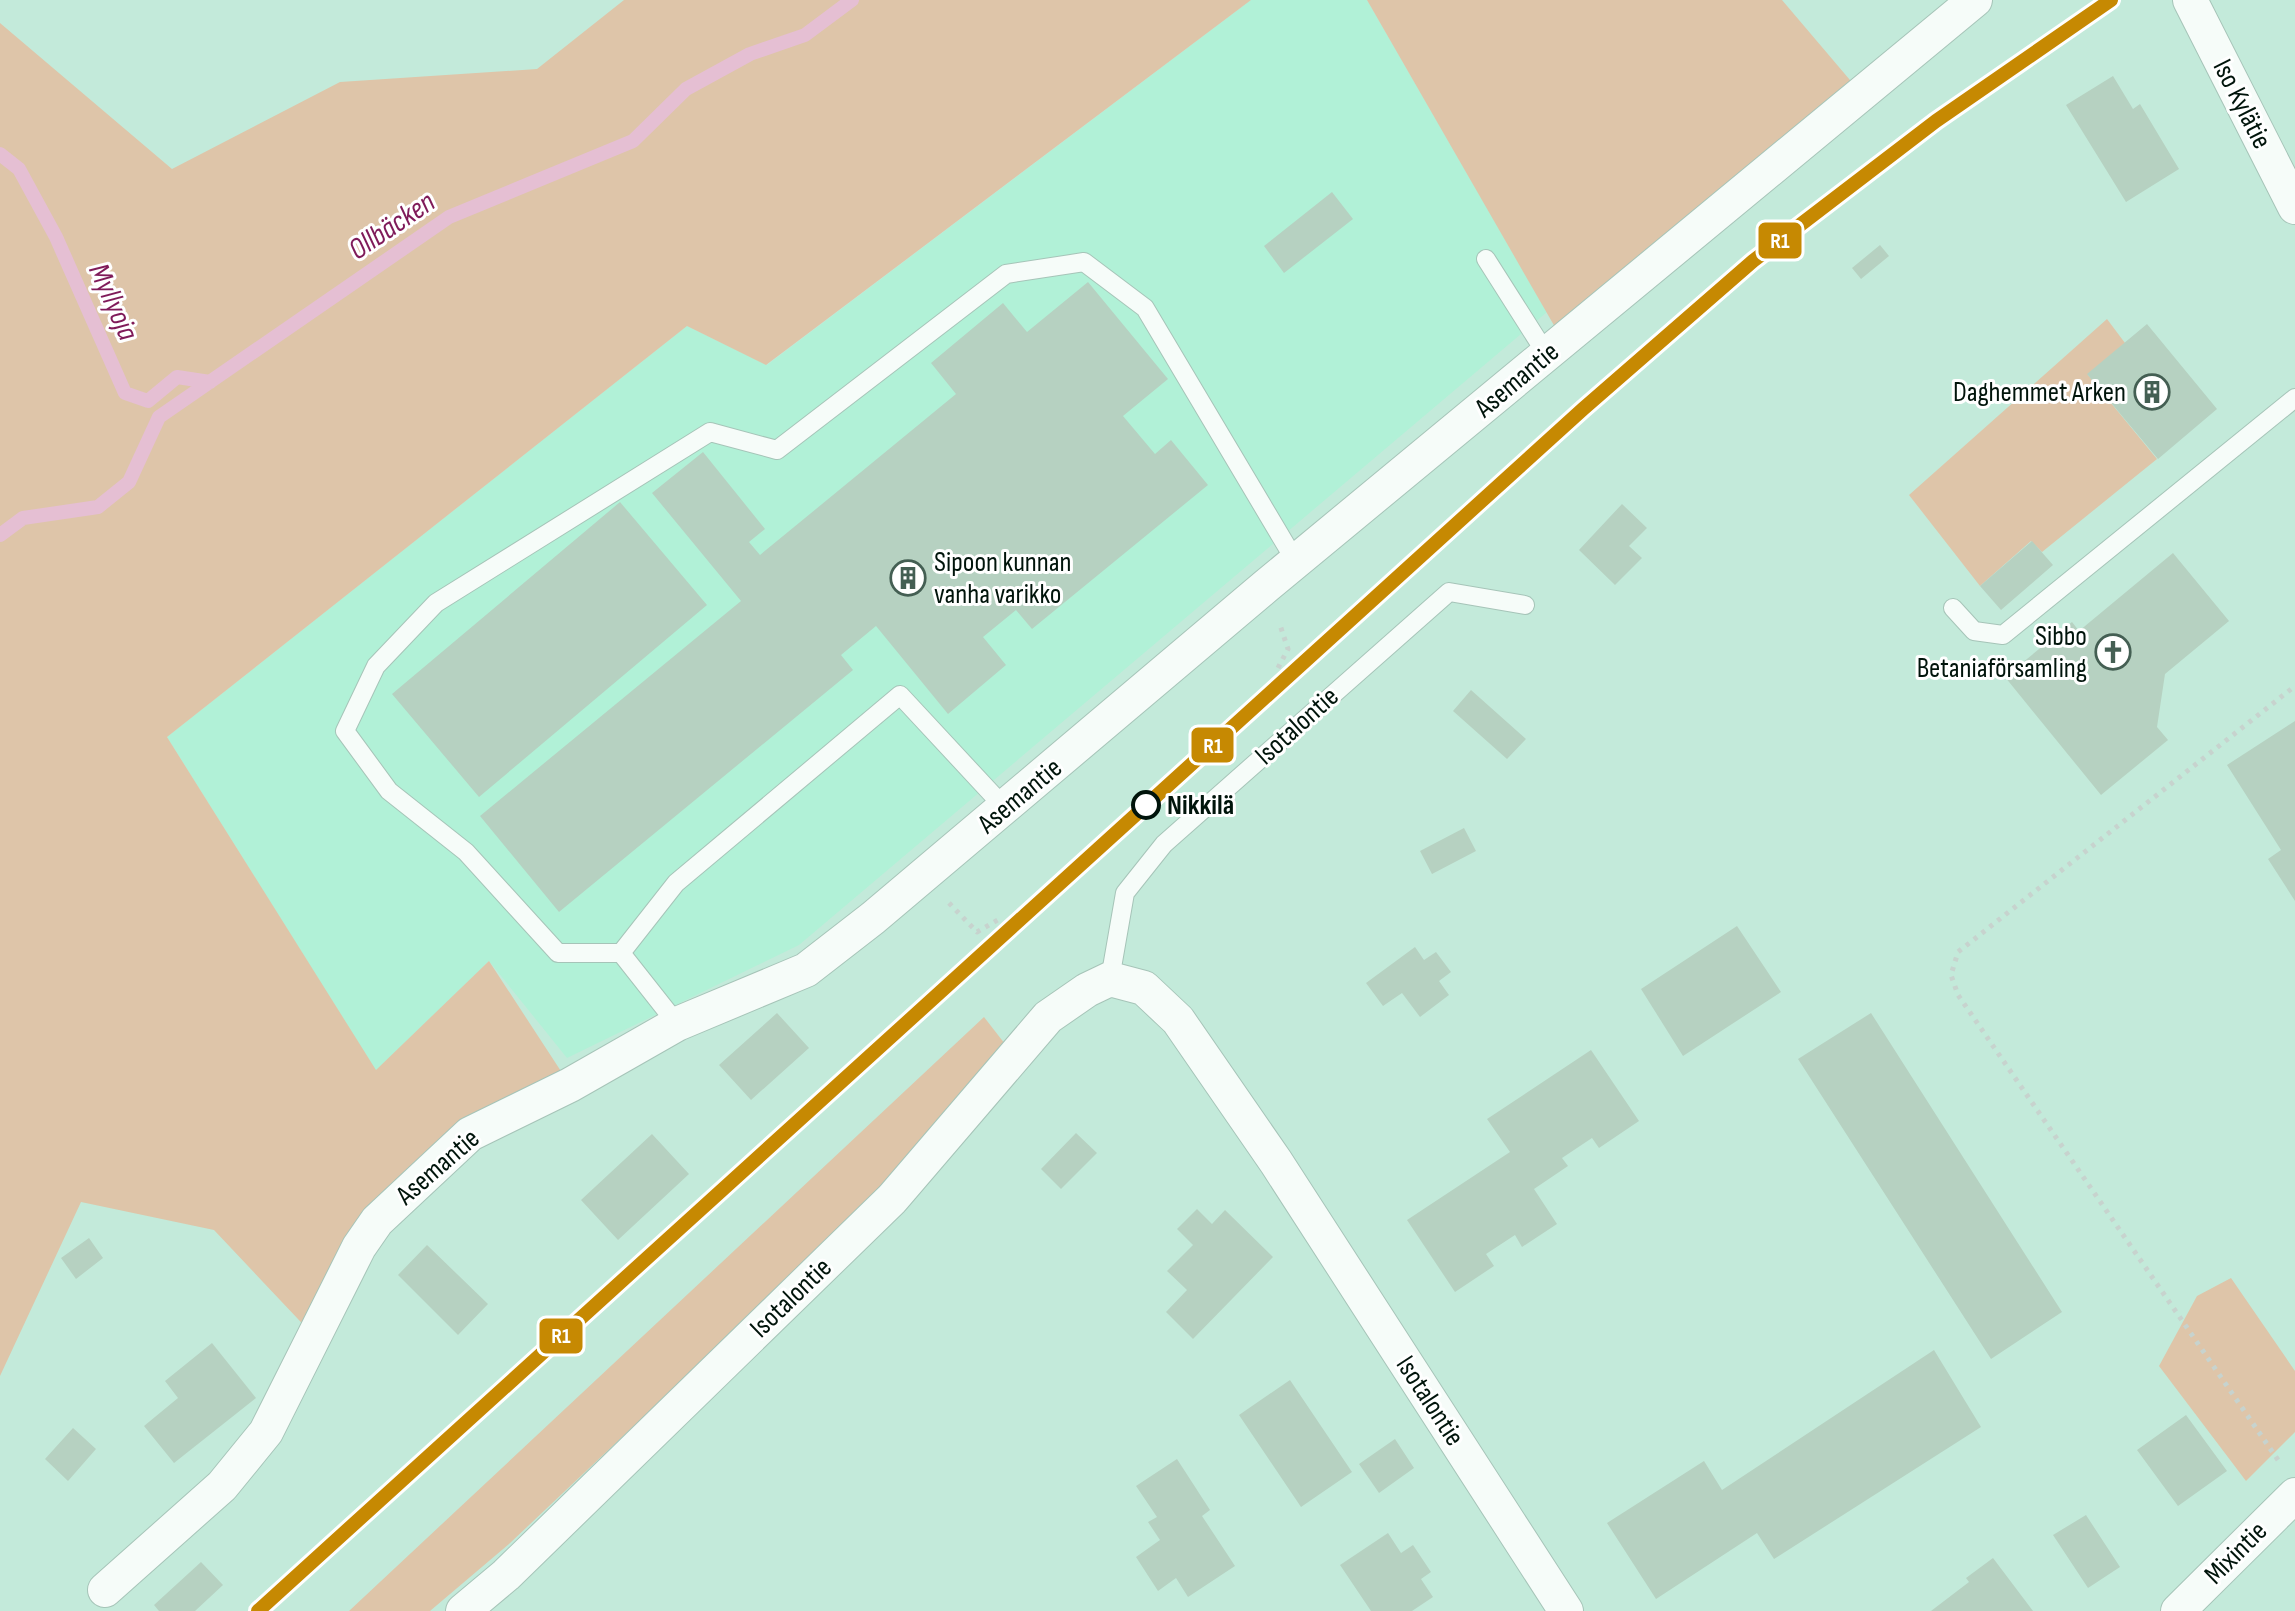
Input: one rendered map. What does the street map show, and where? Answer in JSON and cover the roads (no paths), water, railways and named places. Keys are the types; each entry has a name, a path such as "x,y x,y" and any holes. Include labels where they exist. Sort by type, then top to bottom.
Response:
{"street":[{"name":"Asemantie","path":"105,1590 222,1486 266,1432 359,1247 377,1221 470,1134 570,1085 677,1024 806,970 924,878 1296,562 1975,0"},
{"name":"Iso Kylätie","path":"2190,0 2295,207"},
{"name":"Isotalontie","path":"463,1611 506,1575 892,1199 1048,1017 1087,990 1110,979 1144,988 1178,1020 1276,1162 1566,1611"},
{"name":"Mixintie","path":"2178,1611 2292,1507"}],"lane":[{"path":"1486,259 1547,355"},
{"path":"621,953 558,953 466,852 389,791 345,731 376,666 436,603 710,432 777,450 1006,274 1084,262 1145,308 1296,562"},
{"path":"1953,608 1974,631 2003,635 2295,398"},
{"name":"Isotalontie","path":"1110,979 1125,893 1164,844 1449,592 1525,605"},
{"path":"621,953 676,883 900,695 1005,808"},
{"path":"621,953 677,1024"}],"waterway":[{"name":"Ollbäcken","path":"0,535 23,518 98,507 129,482 159,417 449,217 633,141 686,89 750,54 805,35 852,0"},
{"name":"Myllyoja","path":"0,154 19,169 56,237 125,393 148,401 177,377 210,382"}],"place":[{"name":"Daghemmet Arken","path":"2152,392"},
{"name":"Sipoon kunnan vanha varikko","path":"908,578"},
{"name":"Sibbo Betaniaförsamling","path":"2113,652"},
{"name":"Nikkilä","path":"1146,805"}]}
